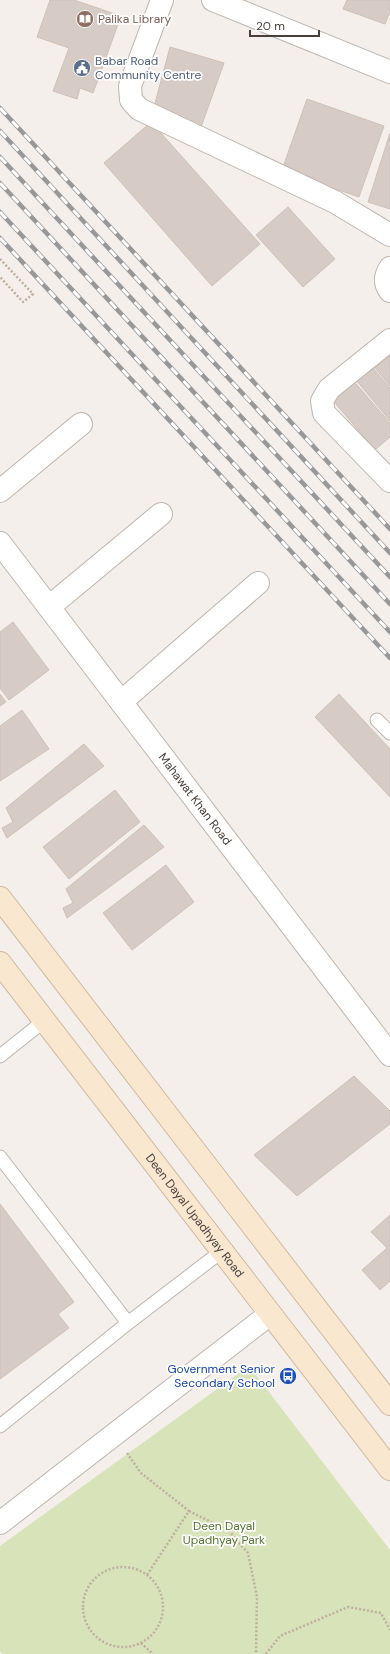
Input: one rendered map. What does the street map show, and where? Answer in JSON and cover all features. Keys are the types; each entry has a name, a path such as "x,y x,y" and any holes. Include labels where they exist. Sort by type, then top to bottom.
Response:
{"main road":[{"path":"0,898 390,1404"},
{"name":"Deen Dayal Upadhyay Road","path":"0,963 390,1469"}],"street":[{"path":"162,0 130,86 131,100 139,109 335,202 390,235"},
{"path":"213,0 390,72"},
{"path":"390,268 385,278 387,287 390,291"},
{"path":"390,340 329,389 322,401 324,413 390,481"},
{"path":"0,491 81,424"},
{"path":"49,607 161,514"},
{"name":"Mahawat Khan Road","path":"0,543 390,1055"},
{"path":"121,702 258,583"},
{"path":"0,1523 270,1314"}],"lane":[{"path":"377,720 390,734"},
{"path":"0,1056 44,1021"},
{"path":"0,1157 128,1323"},
{"path":"0,1426 128,1323 222,1251"}],"path":[{"path":"0,259 33,294 23,302 0,277"},
{"path":"114,1434 141,1473 189,1511 229,1531 248,1553 257,1597 256,1654"},
{"path":"147,1575 189,1511"},
{"path":"125,1567 139,1570 147,1575 159,1589 163,1610 160,1623 152,1635 141,1643 120,1648 100,1641 87,1626 82,1605 89,1585 98,1575 125,1567"},
{"path":"266,1654 280,1636 348,1607 381,1613 390,1630"},
{"path":"141,1643 153,1654"}],"green space":[{"name":"Deen Dayal Upadhyay Park","path":"249,1366 390,1550 390,1654 2,1654 0,1651 0,1546"}],"building":[{"name":"Babar Road Community Centre","path":"50,0 74,0 121,16 93,93 80,88 77,99 53,91 69,48 37,37"},
{"path":"347,0 390,0 390,12 385,24 343,9"},
{"path":"170,47 224,63 201,127 154,107"},
{"path":"307,99 384,126 359,197 282,170"},
{"path":"151,122 260,244 212,286 104,163"},
{"path":"390,133 390,209 368,202"},
{"path":"288,207 335,259 303,287 256,235"},
{"path":"390,356 390,386 375,368"},
{"path":"367,361 390,388 390,421 351,374"},
{"path":"352,379 390,423 390,437 375,450 330,397"},
{"path":"13,622 49,670 9,700 0,688 0,632"},
{"path":"0,694 6,702 0,706"},
{"path":"339,694 390,749 390,797 315,717"},
{"path":"22,710 49,749 0,781 0,726"},
{"path":"84,744 104,766 7,838 2,828 13,822 6,808"},
{"path":"115,790 140,822 69,879 43,847"},
{"path":"144,825 164,847 67,918 63,908 73,903 66,889"},
{"path":"166,865 194,902 132,950 103,913"},
{"path":"354,1076 390,1111 390,1124 297,1196 254,1155"},
{"path":"0,1204 74,1302 58,1314 69,1328 0,1379"},
{"path":"390,1215 390,1281 380,1290 362,1270 387,1248 371,1232"}],"railway":[{"path":"0,108 390,529"},
{"path":"0,131 390,553"},
{"path":"0,157 390,577"},
{"path":"0,183 390,604"},
{"path":"0,212 390,632"},
{"path":"0,238 390,658"}],"place":[{"name":"Palika Library","path":"85,19"},
{"name":"Babar Road Community Centre","path":"82,68"},
{"name":"Government Senior Secondary School","path":"288,1376"}]}
